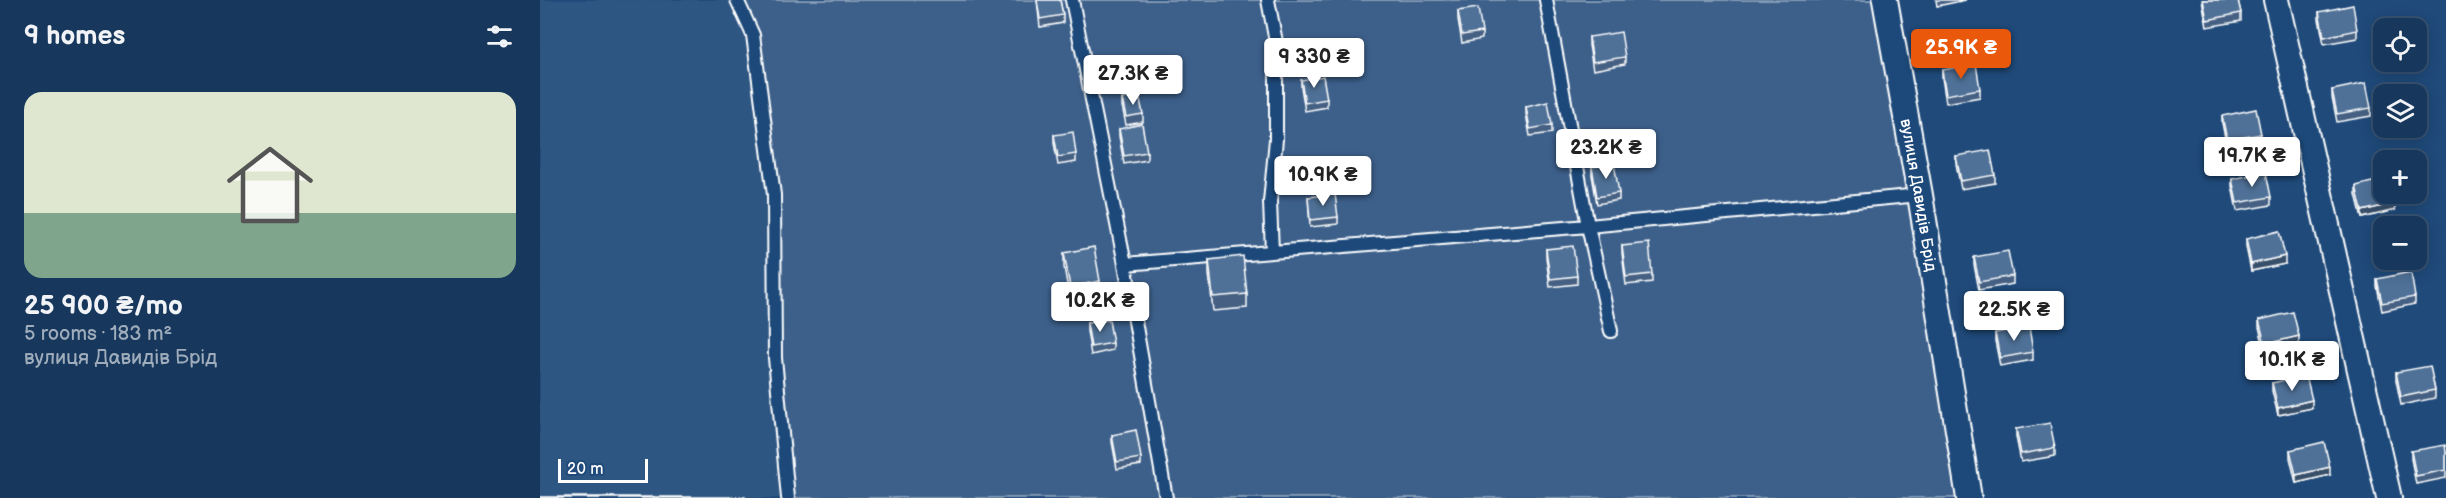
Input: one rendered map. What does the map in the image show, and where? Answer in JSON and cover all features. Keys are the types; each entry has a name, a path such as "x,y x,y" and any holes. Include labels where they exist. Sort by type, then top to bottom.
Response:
{"street":[{"name":"вулиця Давидів Брід","path":"1885,0 1920,195 1969,498"},
{"path":"2276,0 2389,498"}],"lane":[{"path":"737,0 753,35 774,195 775,358 788,498"},
{"path":"1072,0 1125,264 1166,498"},
{"path":"1268,0 1276,42 1276,139 1270,202 1272,252"},
{"path":"1546,0 1588,226 1611,331"},
{"path":"1125,264 1588,226 1920,195"}],"shaded area":[{"path":"540,0 737,0 753,35 774,195 788,498 540,498"},
{"path":"737,0 1882,0 1969,498 788,498 775,358 774,195 753,35"}],"building":[{"path":"1037,0 1060,0 1063,15 1040,19"},
{"path":"2203,0 2238,0 2241,13 2207,20"},
{"path":"2353,5 2357,30 2324,37 2319,12"},
{"path":"1478,8 1482,32 1462,35 1458,11"},
{"path":"1621,32 1625,57 1593,62 1589,37"},
{"path":"1976,64 1980,89 1946,95 1942,70"},
{"path":"1323,76 1327,99 1305,103 1301,80"},
{"path":"2366,83 2371,108 2337,114 2332,90"},
{"path":"1139,95 1143,114 1126,117 1122,99"},
{"path":"1548,102 1552,125 1530,129 1526,107"},
{"path":"2256,109 2261,134 2227,140 2222,116"},
{"path":"1142,124 1147,152 1124,156 1119,129"},
{"path":"1073,132 1076,154 1058,157 1054,135"},
{"path":"1990,150 1995,175 1961,181 1956,156"},
{"path":"1614,163 1619,193 1597,197 1592,167"},
{"path":"2266,172 2271,197 2237,203 2232,179"},
{"path":"2373,182 2373,204 2391,204 2362,211 2356,186"},
{"path":"1335,194 1338,217 1310,220 1308,197"},
{"path":"2279,231 2285,256 2251,264 2246,239"},
{"path":"1649,243 1652,274 1626,277 1622,246"},
{"path":"1573,246 1577,276 1550,279 1546,249"},
{"path":"1094,247 1100,281 1070,287 1064,253"},
{"path":"2008,251 2013,276 1979,282 1974,257"},
{"path":"1243,256 1247,294 1213,297 1209,260"},
{"path":"2411,272 2415,297 2382,303 2377,279"},
{"path":"2293,312 2299,336 2265,344 2259,320"},
{"path":"1109,320 1113,343 1091,347 1087,323"},
{"path":"2029,327 2033,352 2000,358 1995,333"},
{"path":"2430,366 2435,390 2401,397 2396,372"},
{"path":"2306,375 2312,400 2278,408 2272,383"},
{"path":"2050,423 2055,448 2021,454 2016,429"},
{"path":"1136,430 1141,458 1117,462 1112,435"},
{"path":"2324,442 2330,467 2296,475 2290,450"},
{"path":"2445,445 2446,470 2416,476 2411,451"},
{"path":"745,497 745,498 540,498"}]}
